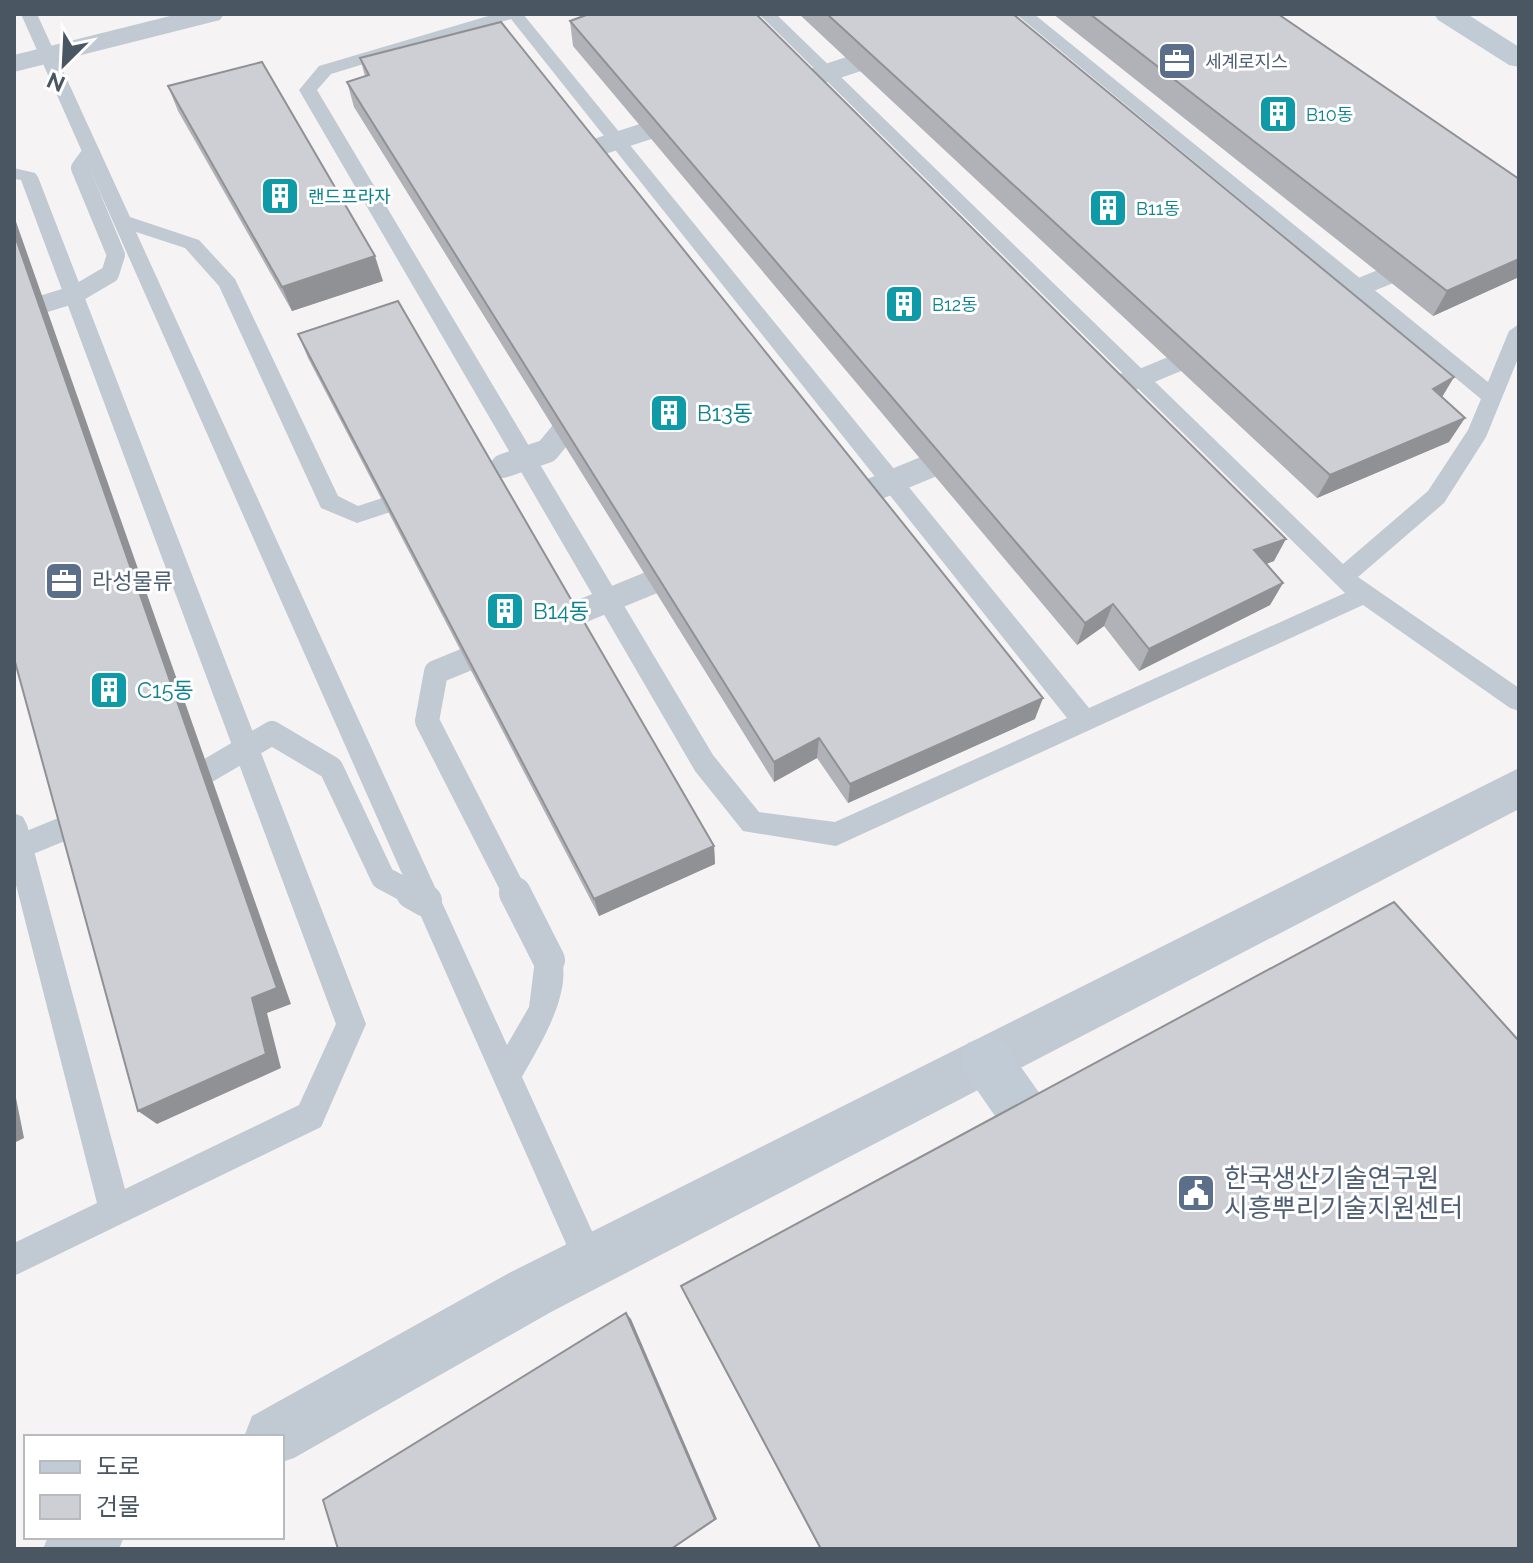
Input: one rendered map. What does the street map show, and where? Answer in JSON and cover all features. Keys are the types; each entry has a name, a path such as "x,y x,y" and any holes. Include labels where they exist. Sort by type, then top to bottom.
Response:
{"main road":[{"path":"1448,14 1519,59"},
{"path":"986,1060 1082,1199"}],"street":[{"path":"14,64 210,14"},
{"path":"277,1435 590,1262 1519,787"},
{"path":"73,1549 90,1539"}],"lane":[{"path":"29,14 590,1262"},
{"path":"1085,722 514,14 325,70 308,90 704,763 752,823 836,834 1085,722 1365,594"},
{"path":"767,14 1342,578 1519,701"},
{"path":"1024,14 1492,397"},
{"path":"767,92 903,48"},
{"path":"554,161 691,117"},
{"path":"14,313 76,294 110,274 116,255 80,168 91,153"},
{"path":"14,173 29,177 351,1024 310,1116 14,1260"},
{"path":"120,220 192,244 228,283 329,502 357,515 430,490"},
{"path":"1296,313 1412,265"},
{"path":"1342,578 1436,497 1478,432 1519,331"},
{"path":"1078,405 1224,344"},
{"path":"496,468 547,451 582,412 578,398"},
{"path":"815,514 976,447"},
{"path":"506,1076 543,1010 549,960 427,721 436,672 698,563"},
{"path":"153,792 209,770 272,733 331,768 383,878 426,901"},
{"path":"14,849 111,809"},
{"path":"14,825 115,1211"}],"building":[{"name":"B12동","path":"589,14 756,14 1286,539 1254,550 1283,583 1149,649 1113,604 1085,623 570,21"},
{"name":"B11동","path":"827,14 1013,14 1454,377 1433,389 1465,418 1330,475"},
{"name":"B10동","path":"1090,14 1278,14 1519,179 1519,259 1447,291"},
{"name":"B13동","path":"501,22 1043,698 850,784 819,738 774,762 347,82 369,75 360,58"},
{"name":"랜드프라자","path":"262,62 375,256 282,287 168,86"},
{"name":"C15동","path":"14,233 277,988 252,998 266,1054 138,1111 14,658"},
{"name":"B14동","path":"398,301 714,846 594,899 298,334"},
{"name":"한국생산기술연구원 시흥뿌리기술지원센터","path":"1394,902 1519,1041 1519,1549 821,1549 681,1286"},
{"path":"626,1313 715,1519 671,1549 338,1549 323,1500"}],"place":[{"name":"세계로지스","path":"1177,61"},
{"name":"B10동","path":"1278,114"},
{"name":"랜드프라자","path":"280,196"},
{"name":"B11동","path":"1108,208"},
{"name":"B12동","path":"904,304"},
{"name":"B13동","path":"669,413"},
{"name":"라성물류","path":"64,581"},
{"name":"B14동","path":"505,611"},
{"name":"C15동","path":"109,690"},
{"name":"한국생산기술연구원 시흥뿌리기술지원센터","path":"1196,1193"}]}
